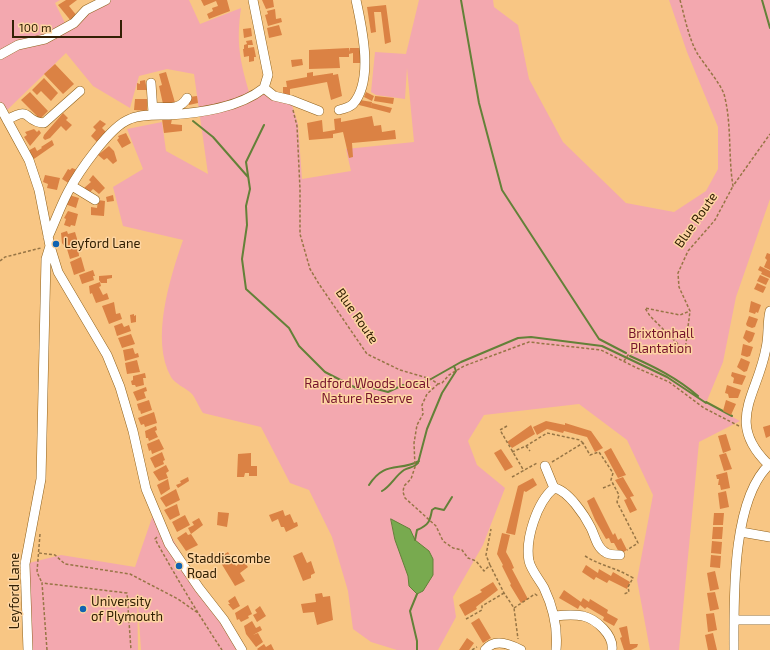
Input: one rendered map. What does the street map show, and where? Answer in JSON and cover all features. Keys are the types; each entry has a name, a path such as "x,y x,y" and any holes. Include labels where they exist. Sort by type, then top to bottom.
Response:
{"street":[{"path":"0,55 18,45 45,39 74,22 86,10 106,0"},
{"path":"153,110 169,115 213,110 250,97 264,88 268,72 253,0"},
{"path":"339,110 352,105 362,83 364,70 362,28 356,0"},
{"path":"151,83 153,110"},
{"path":"264,88 274,96 318,111"},
{"path":"7,120 19,113 24,113 38,123 44,123 80,91"},
{"path":"49,242 72,186 88,160 117,126 153,110 168,109 184,102 187,98"},
{"path":"0,107 29,160 39,190 49,242 58,272 107,355 120,387 133,431 146,489 169,544 199,588 224,620 242,650"},
{"path":"72,186 95,200"},
{"name":"Leyford Lane","path":"28,650 25,564 41,479 46,259 49,242"},
{"path":"734,650 736,579 741,532 754,484 770,464 751,442 747,428 746,413 749,399 766,361 770,311"},
{"path":"543,466 554,488 564,491 571,499 605,553 619,555"},
{"path":"554,488 543,499 529,545 530,563 550,603 554,616 556,650"},
{"path":"741,532 770,537"},
{"path":"554,616 584,616 593,621 605,631 610,638 612,650"},
{"path":"734,620 770,620"},
{"path":"485,650 489,646 498,643 507,643 520,649"}],"path":[{"name":"Blue Route","path":"680,0 688,30 696,51 723,92 730,133 729,162 733,186"},
{"name":"Blue Route","path":"288,100 297,126 300,189 300,234 310,269 367,354 400,370 428,378 438,384"},
{"name":"Blue Route","path":"690,311 679,287 678,273 688,251 715,220 733,186 770,134"},
{"path":"0,261 5,256 49,242"},
{"path":"645,308 680,315 690,311 685,351 650,316 645,308"},
{"path":"490,565 484,571 476,561 468,558 462,550 448,545 443,541 436,526 404,498 403,492 404,486 411,479 415,467 414,443 417,425 423,414 422,405 427,394 438,384 464,366 529,342 601,350 670,382 704,408 747,428"},
{"path":"624,361 627,356 643,350 685,351"},
{"path":"507,426 500,430 524,471"},
{"path":"512,452 526,446 547,433 580,440 590,455 599,452 613,473 611,480 619,495 617,502 638,543 619,555"},
{"path":"512,477 524,471 552,462 583,443"},
{"path":"526,446 530,451"},
{"path":"603,488 613,484"},
{"path":"163,529 155,539 198,613 222,650"},
{"path":"491,529 486,554 504,593 514,608 520,649"},
{"path":"40,531 37,572 42,583 47,650"},
{"path":"38,553 55,555 65,564 130,574 178,599 198,613"},
{"path":"585,556 601,565 618,569 633,578 628,587 629,592 624,594"},
{"path":"42,583 127,593 131,650"},
{"path":"466,619 482,610 482,606 504,593"},
{"path":"514,608 535,594 550,603"}],"green space":[{"name":"Radford Woods Local Nature Reserve","path":"0,0 60,0 55,3 66,25 104,0 189,0 200,24 241,8 239,32 240,52 250,95 271,94 292,105 298,124 302,179 351,171 346,149 414,142 407,68 405,99 376,95 371,92 375,52 406,54 419,0 493,0 494,7 518,25 529,79 563,142 626,203 674,212 706,191 718,169 718,127 687,52 669,0 770,0 770,199 736,297 723,362 706,403 740,421 699,442 679,650 650,650 637,580 653,495 627,440 579,404 484,415 468,441 477,465 505,488 483,545 453,597 456,617 438,650 397,650 371,642 353,629 348,591 332,537 309,490 290,483 261,427 203,413 192,394 175,382 171,377 165,362 162,345 162,327 168,290 183,240 123,226 113,187 143,169 127,129 162,122 166,151 208,174 194,74 167,69 139,76 130,108 93,86 66,53 3,114 0,107"},
{"path":"155,509 210,602 241,650 141,650 137,590 138,650 31,650 25,564 61,555 135,567"}],"shaded area":[{"path":"391,519 410,529 415,540 429,551 433,559 433,575 423,591 417,594 409,586 408,576 395,540"}],"building":[{"path":"66,0 77,0 69,6 77,16 71,21 58,5"},
{"path":"201,0 227,0 230,11 209,19 207,14 213,11 212,8 218,6 216,1 204,6"},
{"path":"262,0 273,0 274,7 266,9"},
{"path":"386,5 391,42 385,44 381,12 374,12 376,32 371,33 367,7"},
{"path":"275,9 276,19 281,18 282,22 268,26 265,15 268,14 267,11"},
{"path":"279,25 282,35 269,38 267,28"},
{"path":"251,28 252,36 244,38 243,29"},
{"path":"252,40 253,45 248,45 248,48 254,47 256,57 254,57 254,61 249,62 249,56 244,57 243,49 244,45 247,44 246,41"},
{"path":"349,48 349,52 350,48 360,48 360,63 353,63 353,53 349,54 349,57 339,57 340,68 309,69 309,50"},
{"path":"302,59 303,65 292,67 291,60"},
{"path":"55,64 74,84 63,94 44,74"},
{"path":"166,72 176,106 163,104 159,86 162,85 159,74"},
{"path":"313,72 313,76 333,73 333,75 338,74 342,96 331,100 327,82 290,89 290,96 283,96 283,87 287,87 286,81 307,77 307,73"},
{"path":"44,78 58,93 51,101 41,91 37,95 32,90"},
{"path":"145,80 147,90 137,90 137,83 140,84 140,81"},
{"path":"30,92 48,111 40,119 21,100"},
{"path":"366,92 374,96 372,101 364,97"},
{"path":"197,96 198,103 189,105 189,97"},
{"path":"375,96 394,98 393,104 374,101"},
{"path":"135,99 147,99 147,111 134,110"},
{"path":"360,100 372,102 371,108 359,105"},
{"path":"372,103 392,108 390,113 371,108"},
{"path":"63,113 68,118 66,120 72,125 66,131 61,126 50,138 45,140 43,138 44,135"},
{"path":"372,116 374,126 381,125 382,132 395,130 396,139 352,143 353,157 349,158 343,132 333,134 333,138 309,140 307,123 322,120 323,132 335,130 334,119 341,118 341,122"},
{"path":"162,119 172,119 171,124 182,125 182,131 164,133"},
{"path":"100,120 106,124 102,128 108,134 98,143 91,136 96,130 93,127"},
{"path":"34,129 37,132 39,130 41,133 30,146 24,137 27,135 25,132"},
{"path":"126,133 131,143 122,148 117,140 119,138 118,136"},
{"path":"52,140 54,145 31,161 26,152 35,147 37,151"},
{"path":"109,146 114,151 117,161 113,164 107,158 104,160 98,155"},
{"path":"72,168 77,170 70,184 62,179 68,169 70,170"},
{"path":"45,175 60,178 57,190 47,188 48,184 43,182"},
{"path":"93,175 105,188 99,194 93,189 88,194 84,188 91,182 89,180"},
{"path":"69,195 79,198 76,208 65,204"},
{"path":"113,195 114,201 107,202 106,197"},
{"path":"98,200 105,201 104,216 91,215 91,207 97,208"},
{"path":"68,211 78,214 75,226 71,225 70,227 64,225 66,219 64,218"},
{"path":"67,231 68,234 75,232 78,242 65,247 62,243 61,233"},
{"path":"78,245 79,256 70,259 67,249"},
{"path":"767,253 770,254 770,270 764,267 767,260 765,258"},
{"path":"81,257 85,271 74,275 70,262"},
{"path":"760,266 770,271 770,278 761,274 762,272 758,270"},
{"path":"93,270 95,276 93,276 94,280 82,284 79,275"},
{"path":"112,275 112,278 107,279 107,283 101,283 99,280 99,276"},
{"path":"760,275 769,279 766,285 757,281"},
{"path":"100,282 101,286 99,287 103,295 107,293 109,299 96,303 92,293 90,294 89,286"},
{"path":"757,283 766,287 763,293 754,289"},
{"path":"751,301 761,305 758,313 756,312 755,314 749,312"},
{"path":"114,302 116,314 120,313 122,319 109,324 102,306"},
{"path":"134,314 134,316 136,315 136,322 131,323 130,315"},
{"path":"749,316 758,319 755,327 752,328 747,326 746,324"},
{"path":"122,323 124,327 129,325 131,331 117,336 114,326"},
{"path":"746,330 755,333 752,341 749,343 743,338"},
{"path":"131,334 135,344 122,348 118,338"},
{"path":"743,344 753,347 750,356 747,357 741,355"},
{"path":"133,348 135,354 138,353 139,357 125,361 123,350"},
{"path":"741,358 750,362 747,371 744,372 737,367"},
{"path":"137,360 140,372 127,374 125,363"},
{"path":"732,372 746,376 742,385 733,383 734,378 731,376"},
{"path":"145,373 146,378 143,378 144,385 136,387 135,385 132,385 131,381 133,380 133,376"},
{"path":"727,385 741,390 738,398 729,398 728,394 725,393"},
{"path":"146,387 147,391 144,392 146,398 137,401 133,392"},
{"path":"149,400 152,410 141,414 137,404"},
{"path":"726,400 736,404 731,415 723,411"},
{"path":"154,412 157,423 145,427 144,424 141,425 138,418"},
{"path":"546,421 565,425 565,423 591,431 603,448 595,452 587,437 564,431 563,433 547,429 537,435 533,427"},
{"path":"531,425 535,434 512,448 507,442"},
{"path":"770,425 770,436 766,438 763,427"},
{"path":"156,426 157,430 155,431 158,437 149,441 148,438 146,438 145,431"},
{"path":"726,434 731,450 723,453 718,436"},
{"path":"159,439 164,449 152,454 151,450 149,451 147,444"},
{"path":"611,448 626,475 618,478 604,452"},
{"path":"501,449 513,467 505,471 494,453"},
{"path":"162,452 165,460 163,461 164,464 155,468 150,458"},
{"path":"251,453 251,466 257,466 257,476 249,476 249,473 245,473 244,477 237,477 238,454"},
{"path":"726,453 732,469 724,471 719,455"},
{"path":"166,465 169,471 166,473 168,478 159,481 153,472"},
{"path":"727,472 730,488 721,490 720,485 718,485 719,479 717,479 716,475"},
{"path":"188,477 189,481 178,488 176,485"},
{"path":"623,477 634,496 630,497 637,510 630,513 624,500 627,499 615,480"},
{"path":"533,478 537,485 526,492 524,491 515,535 506,533 518,486"},
{"path":"168,479 170,489 161,495 157,485"},
{"path":"176,489 180,500 166,507 160,498"},
{"path":"726,491 729,507 720,509 718,493"},
{"path":"594,497 613,535 615,533 618,540 621,538 627,550 620,554 614,543 611,543 609,538 606,539 595,520 587,501"},
{"path":"177,504 180,515 170,520 164,510"},
{"path":"283,510 285,516 290,514 294,523 297,522 298,526 286,532 284,527 281,527 278,519 272,522 269,515"},
{"path":"218,512 229,513 227,527 217,525"},
{"path":"714,513 724,513 723,525 713,525"},
{"path":"185,515 190,525 177,532 172,522"},
{"path":"199,518 203,525 191,534 188,528 194,525 192,522"},
{"path":"713,527 723,527 722,539 712,539"},
{"path":"186,532 188,535 191,534 198,545 186,551 177,538"},
{"path":"502,533 510,535 506,552 514,568 512,569 528,599 521,603 510,585 511,584 497,554"},
{"path":"712,541 722,542 721,554 711,553"},
{"path":"228,552 236,566 243,561 248,567 240,573 245,581 235,586 218,558"},
{"path":"302,552 307,563 311,561 315,573 311,575 311,578 303,581 293,556"},
{"path":"711,555 721,556 720,568 710,567"},
{"path":"586,565 598,573 599,569 611,576 613,572 630,582 627,589 609,580 607,583 596,577 594,580 582,572"},
{"path":"715,571 719,589 710,591 707,573"},
{"path":"493,582 498,590 476,607 477,609 465,616 459,605 482,592 480,590"},
{"path":"564,590 581,602 583,598 589,602 590,599 608,610 607,613 618,619 614,626 603,620 604,617 587,607 585,609 580,605 578,609 559,598"},
{"path":"715,592 719,609 710,611 707,593"},
{"path":"322,593 323,597 330,596 333,620 317,625 314,612 303,613 301,604 316,602 315,594"},
{"path":"235,596 240,606 233,610 228,604 230,604 228,601"},
{"path":"248,605 252,614 248,616 249,618 241,622 239,619 237,620 235,613"},
{"path":"260,606 266,616 257,622 253,615 257,613 255,610"},
{"path":"714,613 717,630 708,632 706,614"},
{"path":"479,618 491,638 483,643 471,623"},
{"path":"252,621 256,628 260,626 262,630 253,635 258,633 263,642 256,647 246,634 244,626"},
{"path":"627,626 630,644 638,644 637,647 631,650 624,650 620,638 622,637 619,628"},
{"path":"713,633 717,650 708,650 705,635"},
{"path":"467,638 474,643 469,650 459,650"},
{"path":"264,644 266,647 271,644 274,650 257,649"}],"waterway":[{"path":"461,0 479,103 502,190 599,339 626,353"},
{"path":"762,0 770,28"},
{"path":"193,121 213,137 248,177"},
{"path":"264,125 246,162 250,189 246,206 247,225 242,259 246,289 289,328 299,346 325,372 358,389 365,386 388,392 403,385 409,386 431,379 461,362 518,338 531,337 602,346 667,377 706,403"},
{"path":"630,356 666,373 698,396"},
{"path":"382,491 401,472 415,466 418,463 427,429 442,393 456,371 454,366"},
{"path":"706,402 732,416"},
{"path":"369,485 375,477 387,469 405,466 419,461"},
{"path":"415,540 417,530 428,522 432,510 435,508 444,510 452,497"},
{"path":"417,594 410,611 417,641 417,650"}],"place":[{"name":"Leyford Lane","path":"56,244"},
{"name":"Staddiscombe Road","path":"179,566"},
{"name":"University of Plymouth","path":"83,609"}],"park label":[{"name":"Brixtonhall Plantation","path":"661,342"}]}
